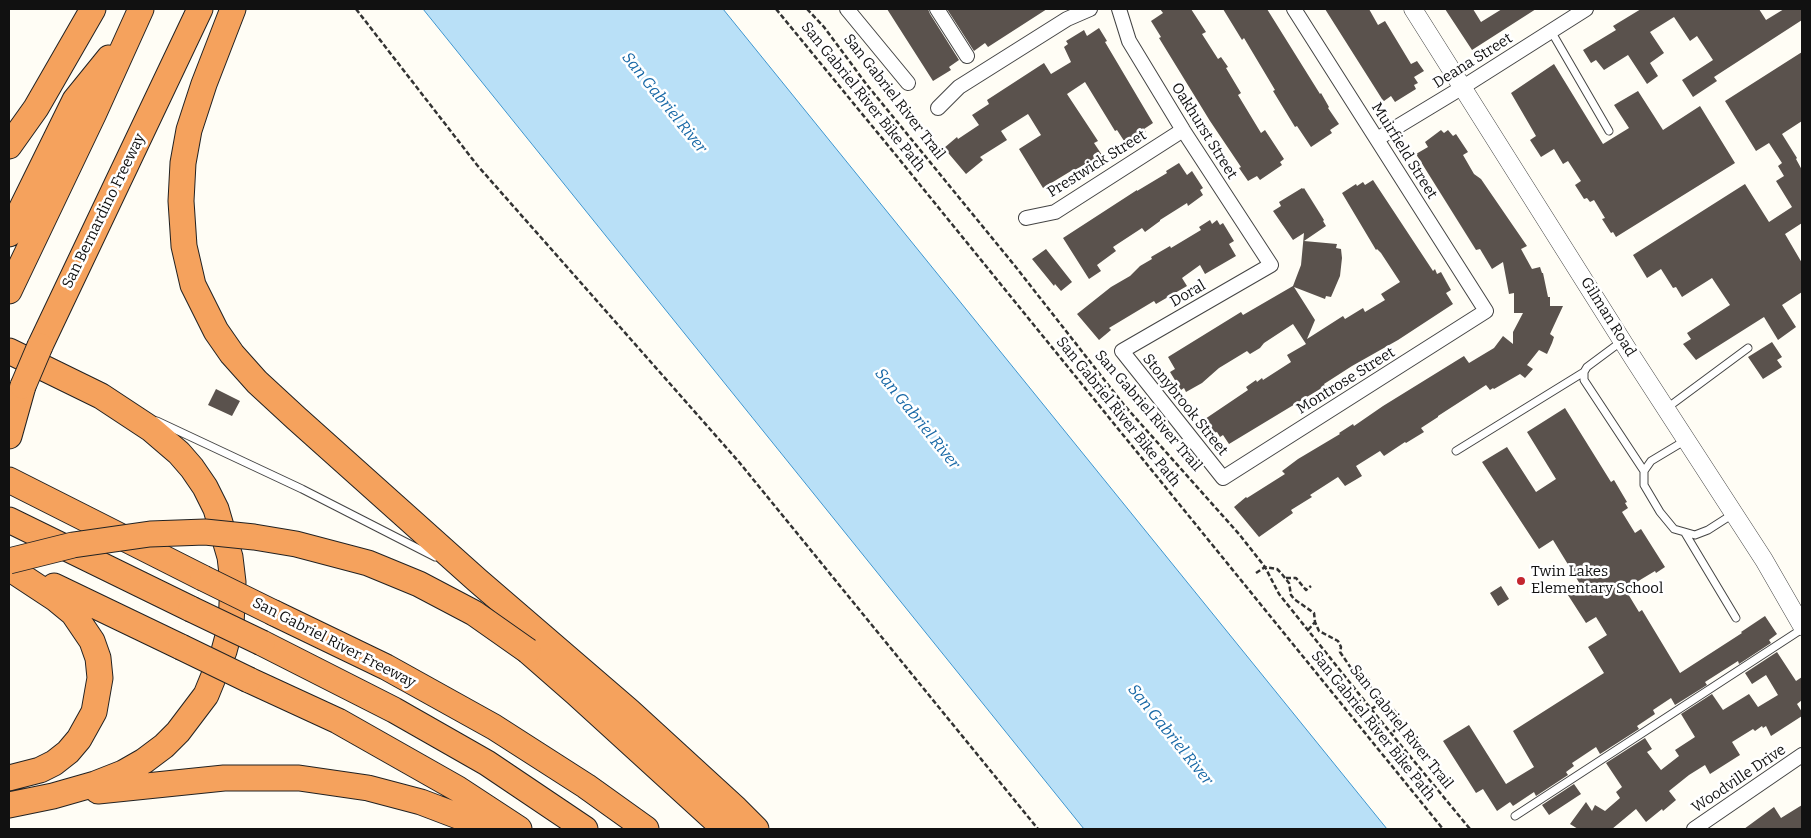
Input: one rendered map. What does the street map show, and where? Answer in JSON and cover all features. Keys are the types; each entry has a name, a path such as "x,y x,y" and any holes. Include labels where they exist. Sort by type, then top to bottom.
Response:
{"highway":[{"path":"9,146 36,108 93,9"},
{"name":"San Bernardino Freeway","path":"9,414 200,9"},
{"path":"233,9 189,130 183,163 180,201 184,246 193,285 216,331 232,354 257,382 477,580 629,710 736,808 756,829"},
{"path":"9,234 75,100 136,20"},
{"path":"9,291 136,20"},
{"path":"9,351 101,396 151,429 172,446 192,468 205,487 216,509 230,557 233,582 231,625 214,677 206,695 178,732 164,746 144,761 123,773 95,784 53,796 9,805"},
{"path":"9,436 23,386"},
{"name":"San Gabriel River Freeway","path":"13,482 203,578 386,667 494,727 586,786 646,829"},
{"path":"9,520 262,643 394,710 487,763 585,829"},
{"path":"9,563 73,544 158,534 204,532 254,537 296,544 368,563 448,598 474,613 528,651 725,829"},
{"path":"9,563 353,730 458,789 520,829"},
{"path":"9,568 56,599 73,614 92,641 98,658 100,678 94,712 79,739 68,752 54,763 40,770 9,778"},
{"path":"53,796 224,778 299,778 368,788 421,802 489,829"}],"street":[{"path":"847,9 908,83"},
{"path":"937,9 967,56"},
{"path":"938,108 959,87 1067,18 1090,9"},
{"name":"Oakhurst Street","path":"1120,9 1129,41 1183,130 1271,265"},
{"name":"Muirfield Street","path":"1294,9 1486,311"},
{"name":"Gilman Road","path":"1413,9 1764,560 1802,628"},
{"name":"Deana Street","path":"1377,139 1586,9"},
{"name":"Prestwick Street","path":"1026,218 1055,212 1183,130"},
{"name":"Doral","path":"1122,351 1271,265"},
{"name":"Montrose Street","path":"1223,478 1486,311"},
{"name":"Stonybrook Street","path":"1122,351 1223,478"},
{"name":"Woodville Drive","path":"1694,829 1802,755"}],"lane":[{"path":"1551,31 1609,131"},
{"path":"1623,341 1587,366 1584,372 1584,380 1644,471 1644,485 1660,512 1674,529 1685,534 1694,535 1708,530 1734,514"},
{"path":"1666,408 1748,348"},
{"path":"1456,451 1584,372"},
{"path":"73,381 144,415"},
{"path":"153,419 328,501 477,580"},
{"path":"1644,471 1651,461 1687,440"},
{"path":"1685,534 1736,618"},
{"path":"1515,816 1802,628"}],"path":[{"path":"356,9 477,165 739,462 1038,829"},
{"name":"San Gabriel River Bike Path","path":"776,9 1443,829"},
{"name":"San Gabriel River Trail","path":"807,9 824,27 867,85 1015,266 1124,405 1239,534 1265,567 1274,586 1287,604 1470,829"},
{"path":"1256,572 1265,567 1277,569 1286,578 1291,595 1297,603 1311,610 1315,622 1322,633 1338,641 1340,652 1353,671 1359,672 1369,680 1372,693 1382,703 1392,708 1400,720 1399,727 1391,734"},
{"path":"1286,578 1296,578 1306,590 1311,586"},
{"path":"1287,604 1294,599"},
{"path":"1308,630 1315,622"},
{"path":"1371,709 1382,703"}],"water":[{"name":"San Gabriel River","path":"423,9 723,9 1387,829 1084,829"}],"building":[{"path":"887,9 928,9 959,60 949,67 951,70 933,81"},
{"path":"947,9 1047,9 988,47 985,43 974,51"},
{"path":"1160,9 1191,9 1206,32 1202,34 1218,59 1221,57 1228,67 1226,68 1241,93 1238,95 1261,133 1265,130 1284,159 1280,162 1282,165 1260,180 1257,176 1248,181 1159,38 1161,37 1151,21 1163,13"},
{"path":"1223,9 1267,9 1339,124 1330,130 1332,133 1311,147 1297,126 1295,127 1244,38 1242,40"},
{"path":"1325,9 1369,9 1378,25 1385,21 1411,64 1417,61 1424,71 1414,77 1418,83 1414,85 1416,89 1395,102 1391,96 1384,101"},
{"path":"1445,9 1473,9 1481,22 1502,9 1536,9 1472,50"},
{"path":"1641,9 1759,9 1766,20 1784,9 1802,9 1802,20 1714,77 1717,81 1693,97 1682,80 1713,60 1697,36 1690,41 1674,17 1650,32 1664,53 1650,63 1658,76 1647,84 1628,55 1604,70 1596,60 1591,63 1583,50 1616,30 1613,26"},
{"path":"1099,28 1107,41 1105,42 1153,123 1144,129 1146,132 1140,135 1142,138 1128,147 1117,130 1115,131 1085,82 1067,94 1098,141 1094,143 1102,155 1043,188 1019,149 1041,135 1028,114 1001,131 1007,140 980,157 983,160 966,174 944,148 957,137 958,139 979,125 972,115 989,104 987,100 1044,63 1051,74 1071,62 1064,47 1068,44 1066,41 1084,30 1087,36"},
{"path":"1802,52 1802,121 1782,134 1802,170 1802,223 1785,234 1802,263 1802,292 1782,305 1796,327 1778,340 1764,317 1696,360 1683,344 1691,339 1687,333 1730,305 1712,278 1682,297 1676,287 1673,288 1661,269 1647,278 1633,255 1745,184 1769,222 1792,207 1776,181 1784,176 1778,166 1782,163 1769,143 1756,151 1725,101"},
{"path":"1554,64 1603,144 1629,128 1614,105 1638,91 1663,130 1700,106 1735,163 1616,237 1602,219 1605,218 1594,200 1590,202 1587,198 1584,199 1575,185 1581,181 1568,161 1563,164 1554,149 1541,157 1530,140 1536,136 1511,93"},
{"path":"1441,130 1444,133 1448,130 1453,136 1456,134 1468,152 1463,155 1474,174 1481,179 1527,246 1521,249 1532,269 1540,267 1548,297 1550,297 1550,306 1563,306 1550,334 1554,337 1552,343 1547,354 1539,350 1527,365 1533,369 1525,378 1520,374 1490,390 1486,385 1421,428 1424,432 1384,456 1380,451 1356,466 1362,476 1345,486 1338,477 1310,495 1312,497 1291,510 1293,513 1259,537 1234,507 1246,497 1285,474 1282,471 1298,459 1464,356 1469,363 1494,348 1503,336 1513,344 1513,332 1523,313 1514,313 1514,293 1509,294 1503,262 1492,269 1480,249 1476,250 1416,154 1428,147 1425,142"},
{"path":"1179,163 1187,175 1192,171 1203,188 1200,190 1203,195 1188,206 1187,203 1160,220 1145,232 1142,228 1113,247 1116,251 1097,265 1101,271 1089,279 1063,238 1167,173 1166,171"},
{"path":"1373,180 1433,271 1435,269 1437,274 1441,272 1451,290 1446,293 1453,304 1398,340 1352,366 1324,384 1325,386 1229,444 1223,435 1220,437 1217,432 1214,433 1205,419 1248,390 1246,387 1256,380 1257,382 1262,378 1263,380 1291,362 1287,355 1306,344 1293,324 1250,354 1247,351 1219,368 1202,383 1186,392 1184,388 1181,390 1170,372 1175,369 1168,357 1241,312 1243,315 1293,286 1301,265 1304,233 1293,240 1273,211 1281,206 1279,202 1302,188 1304,188 1326,226 1304,241 1337,244 1336,248 1341,249 1342,258 1340,276 1331,297 1326,296 1325,299 1294,287 1315,320 1307,339 1343,316 1345,319 1363,308 1365,312 1385,300 1381,294 1400,282 1381,253 1376,250 1342,193 1356,184 1357,186 1363,182 1365,185"},
{"path":"1210,220 1212,224 1217,220 1220,225 1223,223 1234,241 1229,244 1236,256 1205,274 1200,265 1182,278 1187,286 1156,304 1154,301 1109,328 1111,330 1099,340 1077,314 1111,287 1130,276 1140,266 1152,259 1151,257 1170,246 1171,248 1201,230 1199,227"},
{"path":"1046,249 1072,282 1061,291 1055,284 1054,286 1032,259"},
{"path":"1772,342 1782,357 1777,360 1782,367 1763,379 1748,357"},
{"path":"216,389 240,401 232,416 208,405"},
{"path":"1565,408 1611,482 1614,480 1627,502 1625,503 1628,508 1622,512 1635,533 1641,529 1665,567 1625,589 1639,612 1642,610 1680,673 1765,616 1777,634 1769,640 1771,643 1739,664 1738,661 1705,682 1707,685 1675,705 1671,698 1653,710 1655,714 1637,726 1639,729 1600,754 1596,747 1572,763 1574,766 1566,772 1568,775 1536,796 1534,792 1513,806 1510,802 1497,811 1483,789 1476,793 1443,741 1469,725 1506,784 1534,767 1513,731 1604,673 1588,647 1607,635 1596,617 1586,623 1566,592 1580,584 1553,540 1539,549 1482,462 1507,447 1536,492 1556,479 1527,432"},
{"path":"1501,586 1509,599 1498,606 1490,593"},
{"path":"1777,652 1796,681 1802,677 1802,700 1797,704 1802,712 1802,716 1771,736 1766,726 1763,728 1762,726 1755,731 1753,729 1732,742 1740,755 1710,774 1705,765 1689,775 1669,791 1676,800 1646,822 1636,809 1612,829 1578,829 1570,824 1586,802 1592,811 1595,805 1605,811 1620,798 1616,792 1622,787 1606,763 1645,738 1652,749 1647,752 1661,770 1679,756 1675,750 1695,737 1681,714 1712,694 1723,710 1749,694 1758,707 1778,695 1766,675 1752,684 1745,673"},
{"path":"1574,784 1581,794 1549,815 1542,805"},
{"path":"1802,805 1802,829 1744,829 1774,807 1781,818"}],"place":[{"name":"Twin Lakes Elementary School","path":"1521,581"}]}
